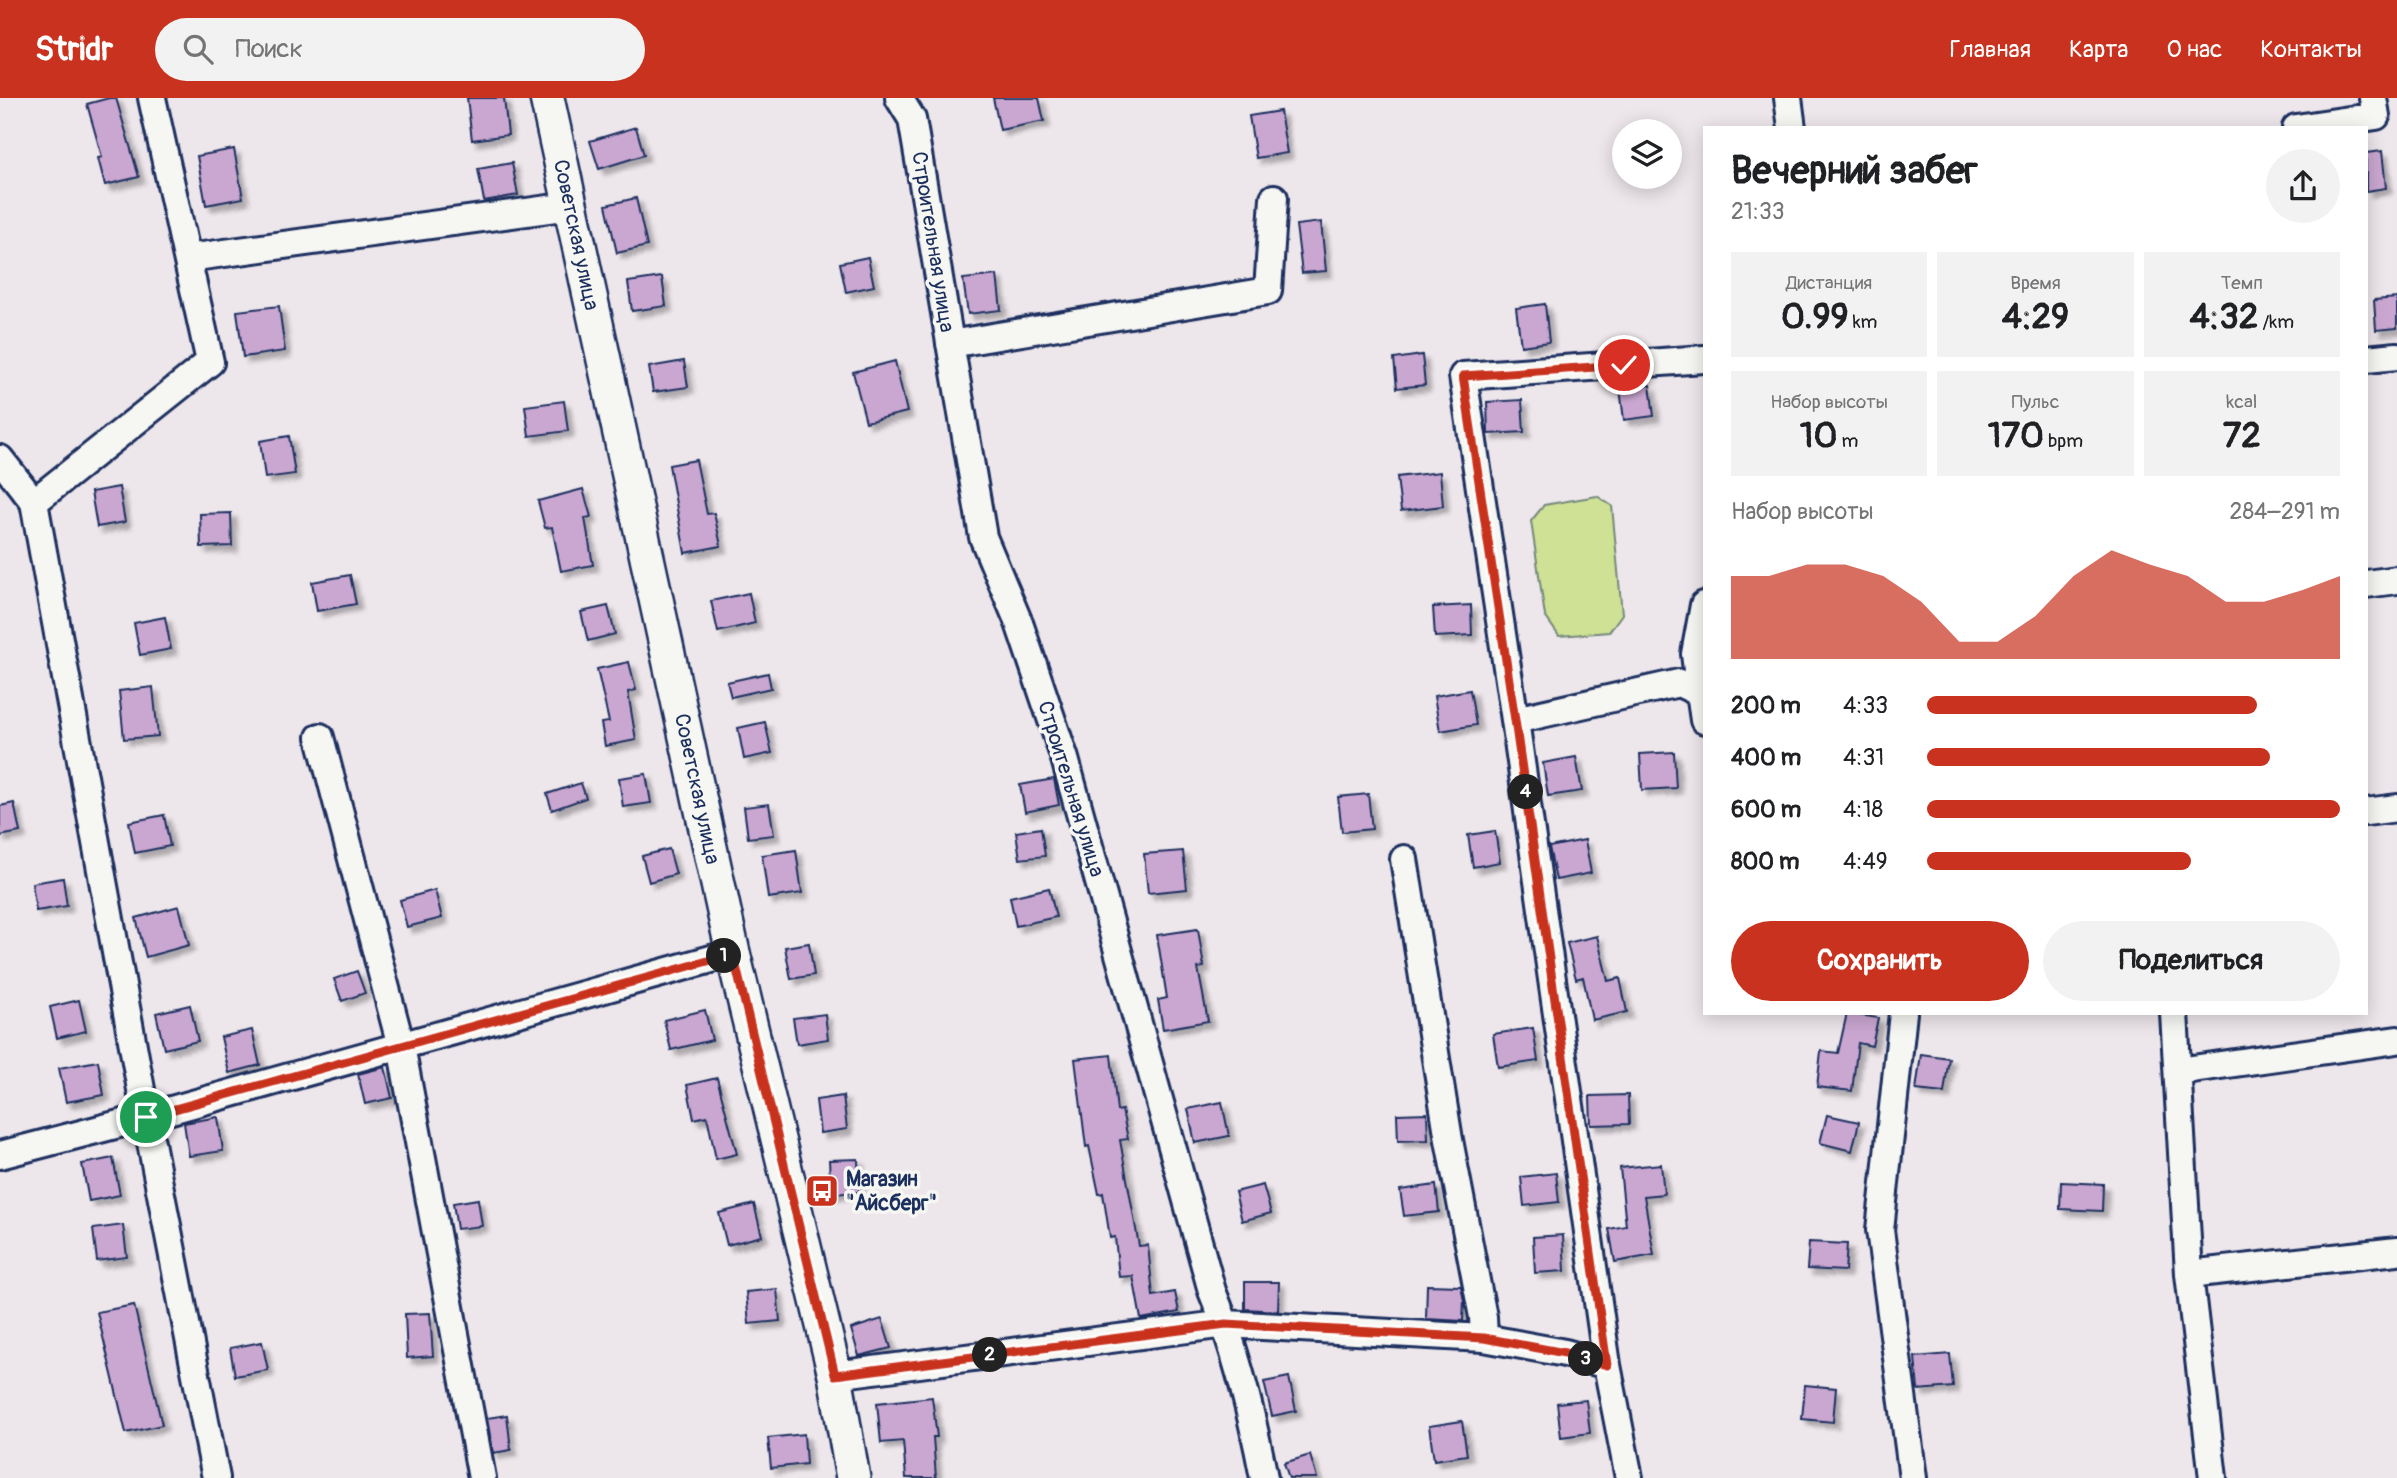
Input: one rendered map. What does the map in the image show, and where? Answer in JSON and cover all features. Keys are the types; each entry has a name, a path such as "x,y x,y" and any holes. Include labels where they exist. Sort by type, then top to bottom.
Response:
{"main road":[{"name":"Советская улица","path":"547,98 733,954 835,1375 853,1478"}],"street":[{"path":"34,502 210,362 152,98"},
{"name":"Строительная улица","path":"900,98 912,119 983,537 1019,623 1065,760 1212,1292 1226,1324 1256,1434 1264,1478"},
{"path":"1788,98 1793,126"},
{"path":"2306,126 2382,110"},
{"path":"950,344 1268,291 1274,198"},
{"path":"188,258 570,206"},
{"path":"2368,359 2397,356"},
{"path":"1629,1478 1607,1365 1463,376 1703,359"},
{"path":"0,459 34,502 146,1117 216,1478"},
{"path":"2368,584 2397,580"},
{"path":"1703,610 1695,654 1703,713"},
{"path":"1515,720 1679,683 1700,693"},
{"path":"320,737 401,1046 482,1478"},
{"path":"2368,812 2397,808"},
{"path":"1404,859 1449,1140 1483,1317 1484,1338"},
{"path":"0,1156 733,954"},
{"path":"1903,1015 1880,1230 1913,1478"},
{"path":"2174,1015 2189,1274 2213,1478"},
{"path":"2178,1072 2397,1040"},
{"path":"2189,1274 2397,1251"},
{"path":"835,1375 1226,1324 1484,1338 1565,1353 1607,1365"}],"green space":[{"path":"1597,496 1612,506 1622,614 1609,632 1559,636 1545,616 1531,521 1544,505"}],"building":[{"path":"116,98 139,177 105,185 98,158 102,157 87,104"},
{"path":"467,98 504,98 508,135 472,140"},
{"path":"993,98 1039,98 1044,121 1000,130"},
{"path":"1280,111 1287,153 1256,158 1249,116"},
{"path":"636,127 644,155 599,169 590,141"},
{"path":"234,149 243,198 206,205 197,156"},
{"path":"2382,151 2386,188 2368,191 2368,153"},
{"path":"512,163 518,195 484,201 478,169"},
{"path":"636,198 647,246 617,253 606,205"},
{"path":"1321,222 1326,271 1302,273 1296,225"},
{"path":"868,257 874,286 846,292 840,263"},
{"path":"997,275 1001,310 968,314 963,279"},
{"path":"662,277 666,306 632,311 628,282"},
{"path":"2397,298 2397,328 2376,330 2374,300"},
{"path":"1545,304 1549,342 1521,346 1516,308"},
{"path":"279,306 285,351 243,357 237,311"},
{"path":"1422,355 1425,385 1397,388 1394,359"},
{"path":"684,361 688,387 653,392 649,367"},
{"path":"895,361 907,412 866,422 853,372"},
{"path":"1650,385 1654,416 1624,420 1620,389"},
{"path":"1522,400 1524,432 1488,434 1487,402"},
{"path":"564,401 568,431 529,436 525,406"},
{"path":"289,436 295,474 265,478 260,441"},
{"path":"696,460 707,514 714,513 721,546 685,553 669,465"},
{"path":"1440,472 1443,506 1401,511 1397,477"},
{"path":"119,487 125,522 97,527 91,492"},
{"path":"583,489 591,517 585,518 593,565 561,571 552,527 545,528 538,501"},
{"path":"231,513 232,546 201,547 200,514"},
{"path":"350,575 356,604 317,611 312,582"},
{"path":"749,593 755,623 718,632 711,601"},
{"path":"1471,605 1472,635 1435,637 1433,607"},
{"path":"608,606 615,634 588,641 581,612"},
{"path":"165,617 171,649 140,655 134,623"},
{"path":"629,662 636,690 628,692 636,740 605,746 601,723 609,722 597,669"},
{"path":"768,673 771,688 731,697 727,682"},
{"path":"153,687 158,736 124,739 119,691"},
{"path":"1470,690 1476,725 1440,731 1434,696"},
{"path":"765,722 772,753 744,759 738,728"},
{"path":"1674,752 1676,788 1642,790 1640,754"},
{"path":"1576,757 1582,791 1548,796 1543,763"},
{"path":"646,774 651,803 623,807 619,778"},
{"path":"1054,779 1059,805 1025,812 1020,785"},
{"path":"581,783 586,798 552,810 547,794"},
{"path":"1368,794 1372,829 1342,832 1338,797"},
{"path":"14,803 20,832 0,836 0,806"},
{"path":"769,804 774,835 748,838 744,807"},
{"path":"164,815 170,846 135,853 129,822"},
{"path":"1041,828 1045,856 1020,859 1016,832"},
{"path":"1495,831 1500,862 1473,867 1468,835"},
{"path":"1585,840 1591,873 1556,880 1549,847"},
{"path":"669,849 676,874 649,882 642,856"},
{"path":"796,850 802,893 768,898 762,855"},
{"path":"1183,851 1187,889 1148,893 1144,854"},
{"path":"63,878 67,906 36,911 32,883"},
{"path":"1049,888 1056,917 1016,926 1010,897"},
{"path":"435,890 442,918 407,927 400,900"},
{"path":"179,906 189,945 146,957 136,918"},
{"path":"1198,929 1204,967 1198,968 1208,1021 1163,1029 1158,1000 1167,998 1157,935"},
{"path":"1597,936 1608,981 1620,978 1627,1012 1592,1020 1583,977 1576,979 1567,943"},
{"path":"809,943 814,975 791,979 785,947"},
{"path":"357,971 365,993 342,1001 334,979"},
{"path":"79,1000 86,1031 57,1038 50,1007"},
{"path":"190,1005 198,1041 164,1049 156,1013"},
{"path":"705,1010 712,1040 671,1050 664,1020"},
{"path":"825,1014 828,1039 797,1044 793,1018"},
{"path":"1847,1015 1878,1018 1872,1046 1858,1043 1852,1091 1817,1087 1821,1051 1838,1053"},
{"path":"1533,1028 1538,1061 1498,1067 1493,1034"},
{"path":"252,1030 260,1065 229,1073 221,1037"},
{"path":"1921,1054 1949,1058 1944,1093 1916,1090"},
{"path":"1111,1055 1117,1111 1122,1110 1128,1139 1120,1140 1139,1246 1148,1245 1153,1296 1175,1292 1179,1312 1141,1319 1133,1276 1119,1277 1115,1237 1110,1238 1103,1193 1099,1194 1089,1146 1086,1147 1075,1059"},
{"path":"98,1061 104,1095 66,1102 59,1068"},
{"path":"385,1067 392,1098 365,1104 358,1074"},
{"path":"717,1078 737,1154 716,1159 707,1116 694,1119 687,1085"},
{"path":"1628,1095 1629,1124 1591,1125 1590,1096"},
{"path":"843,1096 847,1129 820,1133 816,1100"},
{"path":"1222,1102 1229,1136 1195,1143 1188,1109"},
{"path":"1427,1113 1428,1140 1398,1141 1397,1114"},
{"path":"1827,1115 1859,1122 1852,1151 1820,1143"},
{"path":"218,1117 223,1151 189,1156 184,1123"},
{"path":"113,1158 120,1195 89,1201 82,1164"},
{"path":"858,1159 859,1192 831,1194 829,1160"},
{"path":"1661,1164 1664,1194 1644,1196 1654,1255 1615,1262 1609,1229 1626,1226 1620,1168"},
{"path":"1556,1173 1559,1202 1524,1206 1521,1177"},
{"path":"2061,1182 2103,1184 2102,1211 2060,1209"},
{"path":"1263,1185 1271,1213 1242,1221 1235,1192"},
{"path":"1436,1185 1439,1212 1404,1216 1400,1190"},
{"path":"478,1199 482,1226 457,1229 453,1203"},
{"path":"754,1204 762,1236 727,1245 719,1213"},
{"path":"123,1225 127,1257 97,1261 93,1229"},
{"path":"1563,1235 1565,1271 1535,1273 1533,1237"},
{"path":"1809,1242 1847,1244 1845,1271 1807,1269"},
{"path":"1245,1282 1279,1282 1278,1311 1245,1309"},
{"path":"1427,1285 1461,1286 1464,1301 1463,1321 1426,1319"},
{"path":"777,1289 780,1321 749,1324 746,1292"},
{"path":"134,1305 162,1425 126,1433 97,1312"},
{"path":"430,1313 433,1356 407,1358 405,1314"},
{"path":"882,1319 891,1348 859,1356 851,1329"},
{"path":"262,1342 268,1370 235,1376 230,1348"},
{"path":"1950,1354 1953,1387 1918,1390 1915,1357"},
{"path":"1289,1377 1296,1411 1272,1416 1264,1382"},
{"path":"1805,1385 1836,1388 1833,1422 1802,1419"},
{"path":"932,1397 937,1437 933,1437 936,1478 906,1478 903,1441 881,1443 877,1403"},
{"path":"1586,1400 1590,1433 1561,1437 1557,1403"},
{"path":"507,1415 511,1450 493,1453 487,1418"},
{"path":"1462,1421 1467,1455 1434,1460 1429,1426"},
{"path":"804,1434 806,1464 771,1468 768,1438"},
{"path":"1310,1455 1317,1478 1289,1478 1284,1463"}],"place":[{"name":"Магазин \"Айсберг\"","path":"822,1191"}],"route":[{"path":"146,1117 733,954 835,1375 1226,1324 1484,1338 1565,1353 1607,1365 1463,376 1624,365"}]}
